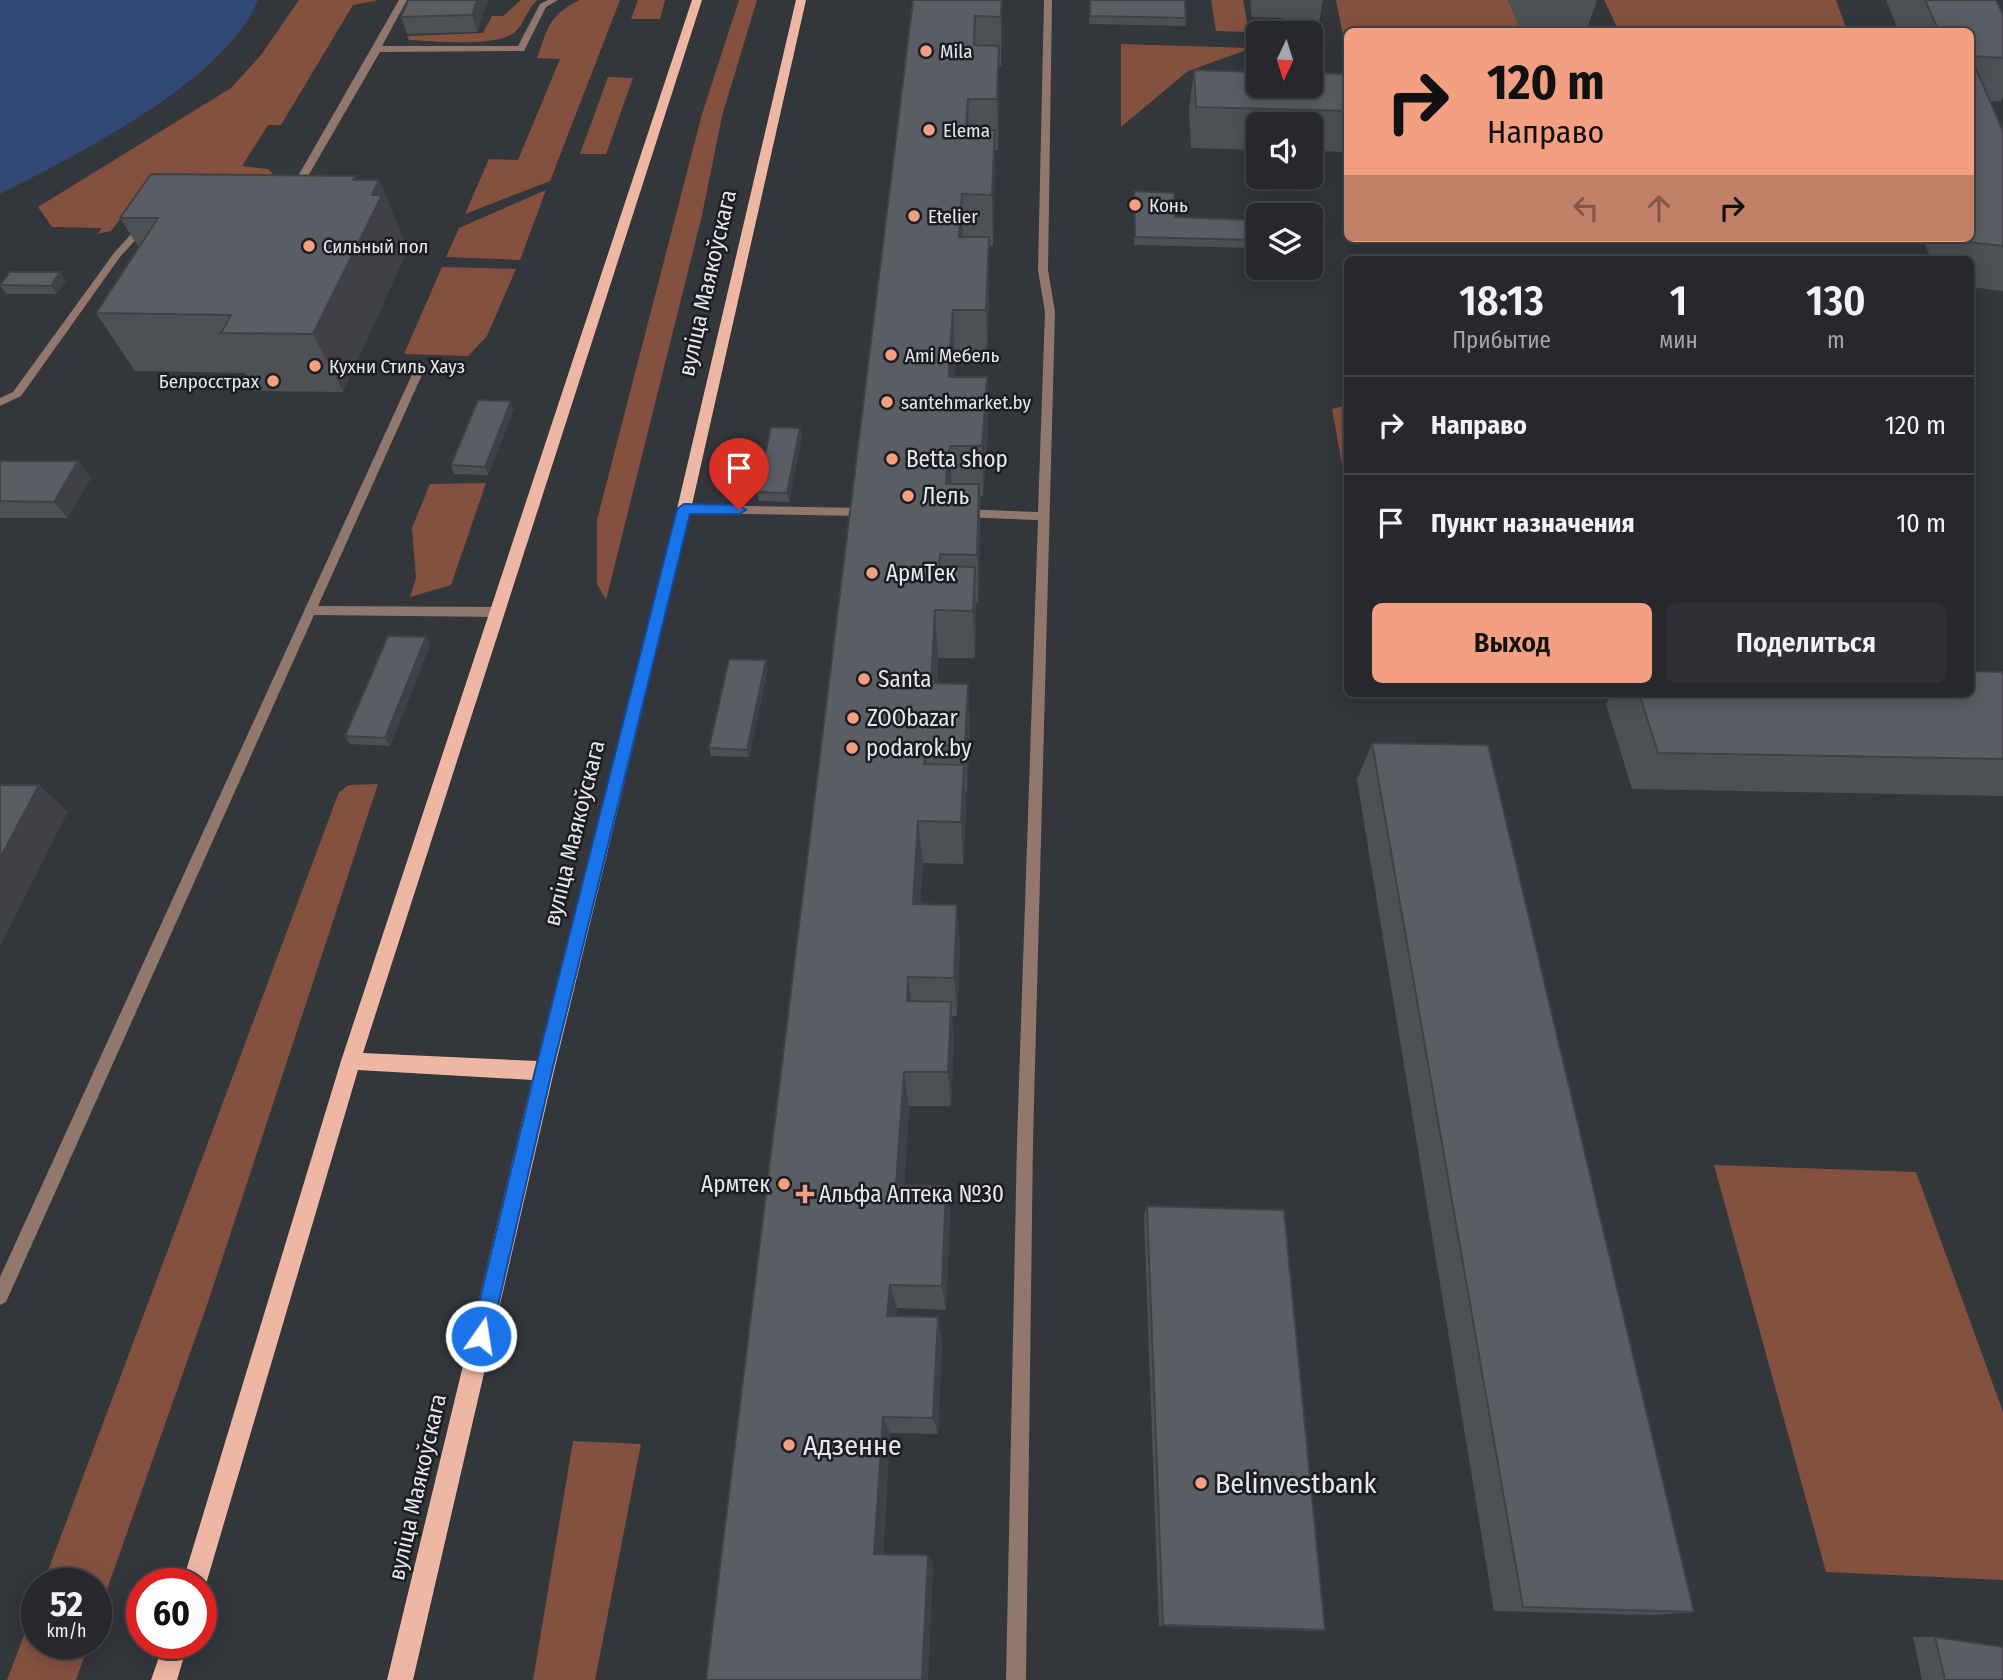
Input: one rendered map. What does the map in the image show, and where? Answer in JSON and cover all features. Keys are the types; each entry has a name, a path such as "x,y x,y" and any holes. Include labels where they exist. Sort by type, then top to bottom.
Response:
{"main road":[{"path":"199,1568 352,1061 697,0"},
{"name":"вуліца Маякоўскага","path":"400,1680 544,1071 684,509 801,0"},
{"path":"352,1061 544,1071"},
{"path":"164,1680 171,1659"}],"lane":[{"path":"288,198 295,191 403,0"},
{"path":"377,49 521,48 544,6 554,0"},
{"path":"1016,1680 1025,1155 1049,312 1043,270 1048,0"},
{"path":"0,402 17,394 117,255 134,233 151,220"},
{"path":"0,1296 420,368"},
{"path":"684,509 863,512"},
{"path":"949,513 1042,516"},
{"path":"310,610 498,612"}],"shaded area":[{"path":"299,0 379,0 353,5 281,125 268,125 242,166 268,169 272,173 268,181 137,196 111,231 97,234 102,228 52,227 38,207 231,88 261,55"},
{"path":"521,0 537,0 518,29 506,37 464,42 409,40 407,36 483,33 492,16 503,16"},
{"path":"580,0 620,0 550,181 465,214 489,159 518,160 560,59 537,58 544,38 556,17"},
{"path":"638,0 665,0 660,19 631,19"},
{"path":"739,0 757,0 722,116 702,215 606,600 597,584 597,520 702,114"},
{"path":"1211,0 1243,0 1246,32 1216,31"},
{"path":"1336,0 1508,0 1521,28 1344,28 1344,40"},
{"path":"1604,0 1836,0 1846,28 1618,28"},
{"path":"1121,44 1246,48 1246,50 1188,71 1121,127"},
{"path":"608,77 633,78 606,154 580,154"},
{"path":"546,190 520,260 446,257 459,228"},
{"path":"442,267 516,269 487,336 468,356 404,354"},
{"path":"1344,406 1344,475 1332,409"},
{"path":"486,483 451,585 410,597 416,578 412,528 430,484"},
{"path":"378,784 209,1299 112,1575 112,1568 49,1568 339,792 349,785"},
{"path":"1714,1165 1916,1172 2003,1412 2003,1580 1826,1572"},
{"path":"573,1441 641,1444 595,1680 533,1680"},
{"path":"21,1643 21,1659 83,1659 76,1680 7,1680"}],"water":[{"path":"0,0 258,0 241,30 215,59 183,87 106,137 0,194"}],"building":[{"path":"408,0 477,0 472,15 401,17"},
{"path":"913,0 1002,0 1001,17 975,16 974,45 999,46 997,99 968,99 966,130 995,130 992,195 962,194 959,237 989,237 986,310 953,310 950,348 949,377 987,377 982,446 950,446 947,463 946,484 979,484 977,555 940,554 939,566 975,567 973,611 935,610 931,683 968,684 965,746 925,745 924,764 964,765 961,822 918,821 913,904 957,905 954,978 908,977 907,1001 951,1002 948,1072 904,1072 896,1185 946,1186 942,1286 890,1285 887,1316 938,1317 933,1418 883,1417 874,1554 928,1555 922,1680 706,1680"},
{"path":"1090,0 1185,0 1186,18 1090,16"},
{"path":"1925,0 1996,0 2003,14 2003,58 1974,56 1974,28 1937,28"},
{"path":"1974,64 2003,131 2003,246 1968,242 1974,242"},
{"path":"1194,70 1246,72 1246,98 1323,98 1323,73 1344,74 1344,111 1196,107"},
{"path":"151,174 356,176 353,180 379,180 372,195 382,195 313,334 221,333 231,315 96,313 158,218 120,218"},
{"path":"1134,191 1174,193 1175,217 1246,220 1246,240 1135,237"},
{"path":"10,272 60,272 51,286 0,285"},
{"path":"478,400 511,401 485,467 451,465"},
{"path":"771,427 800,428 787,493 757,492"},
{"path":"0,461 78,461 54,502 0,501"},
{"path":"388,636 426,637 385,738 345,736"},
{"path":"729,659 766,660 747,750 709,748"},
{"path":"1974,671 2003,672 2003,759 1658,753 1640,697 1974,697"},
{"path":"1372,743 1488,745 1694,1612 1523,1607"},
{"path":"0,785 39,785 0,858"},
{"path":"1147,1206 1284,1210 1325,1630 1163,1625"},
{"path":"1935,1637 2003,1647 2003,1680 1945,1680"}],"place":[{"name":"Mila","path":"926,51"},
{"name":"Elema","path":"929,130"},
{"name":"Конь","path":"1135,205"},
{"name":"Etelier","path":"914,216"},
{"name":"Сильный пол","path":"309,246"},
{"name":"Ami Мебель","path":"891,355"},
{"name":"Кухни Стиль Хауз","path":"315,366"},
{"name":"Белросстрах","path":"273,381"},
{"name":"santehmarket.by","path":"887,402"},
{"name":"Betta shop","path":"892,459"},
{"name":"Лель","path":"908,496"},
{"name":"АрмТек","path":"872,573"},
{"name":"Santa","path":"864,679"},
{"name":"ZOObazar","path":"853,718"},
{"name":"podarok.by","path":"852,748"},
{"name":"Армтек","path":"784,1184"},
{"name":"Альфа Аптека №30","path":"805,1194"},
{"name":"Адзенне","path":"789,1445"},
{"name":"Belinvestbank","path":"1201,1483"}],"route":[{"path":"481,1336 684,509 739,510"}]}
